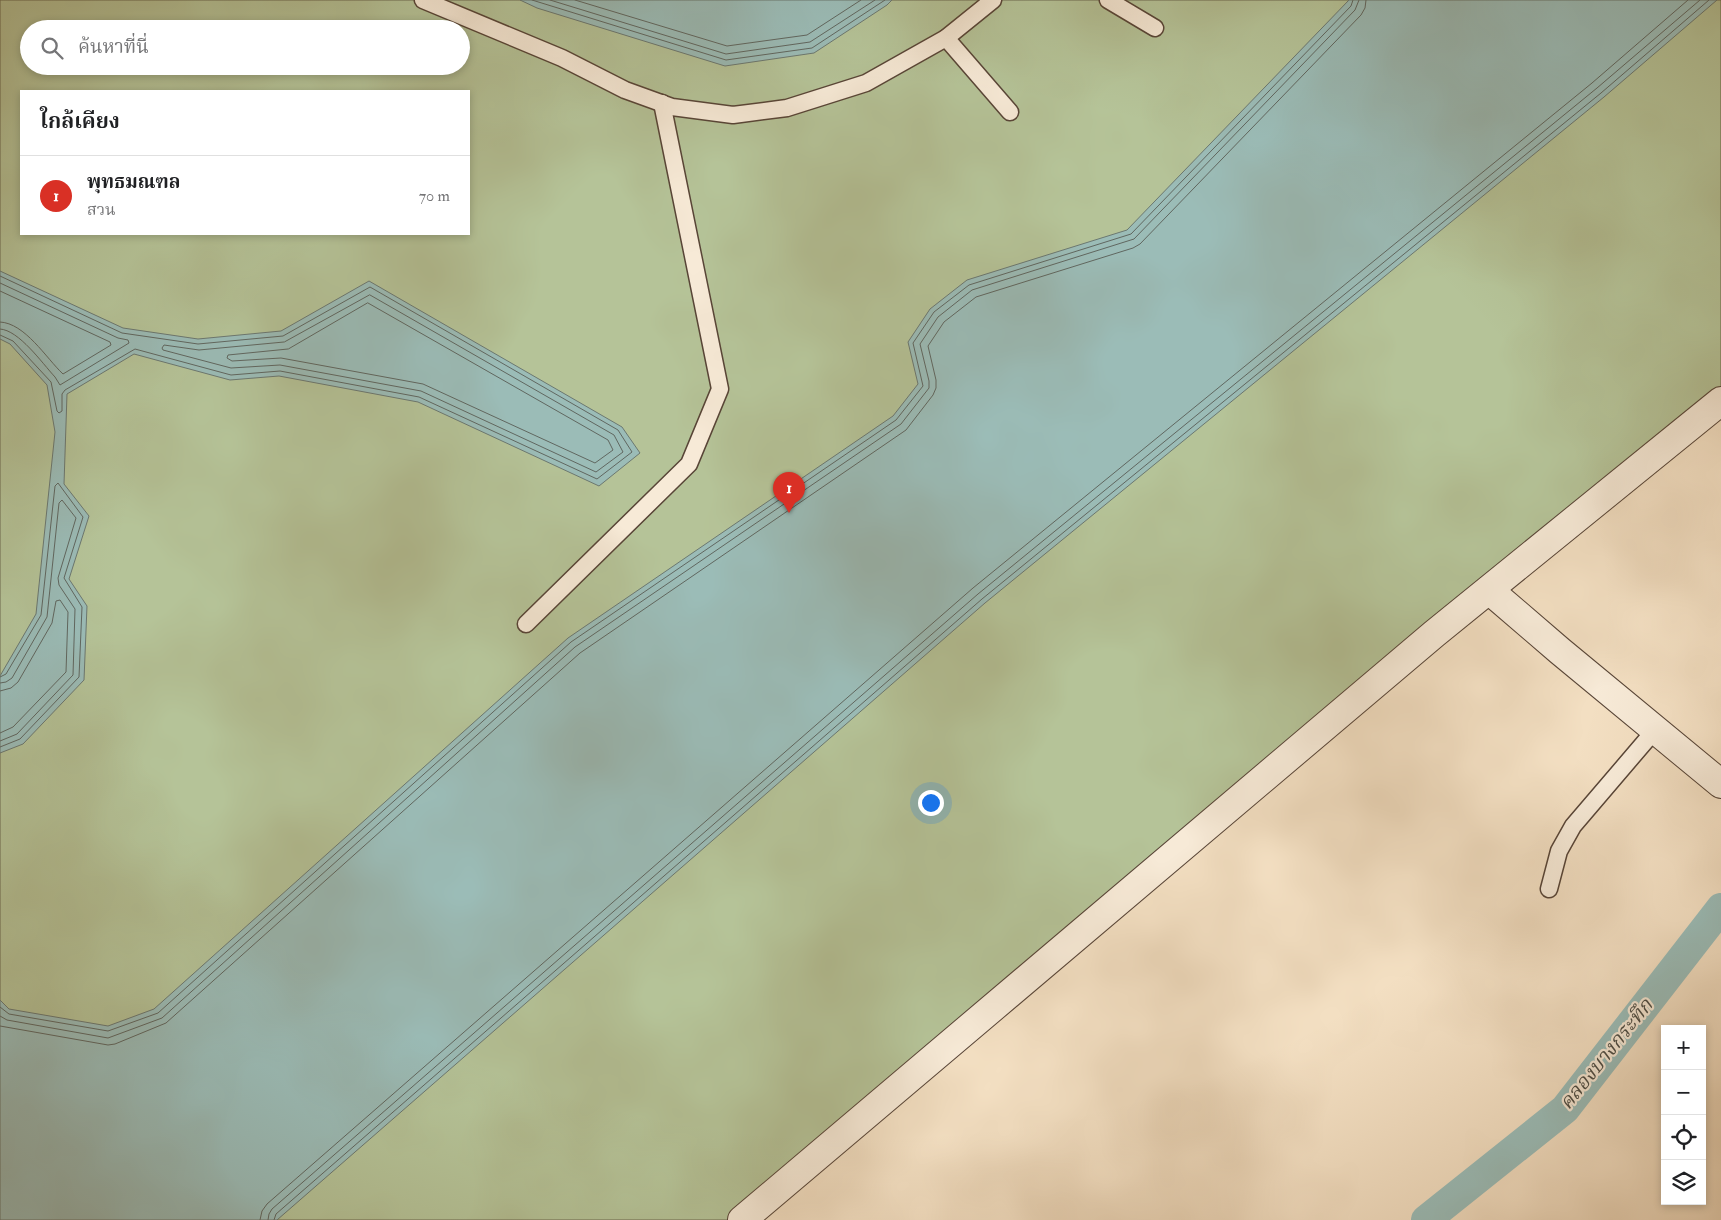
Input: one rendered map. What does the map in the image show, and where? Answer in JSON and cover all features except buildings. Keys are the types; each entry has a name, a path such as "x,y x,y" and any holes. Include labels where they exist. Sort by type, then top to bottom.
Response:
{"street":[{"path":"757,1215 1404,660 1721,401"},
{"path":"1489,590 1721,784"}],"lane":[{"path":"423,0 562,58 626,90 672,108 733,115 787,108 866,83 946,38 993,0"},
{"path":"1108,0 1155,28"},
{"path":"946,38 1010,112"},
{"path":"526,624 689,464 720,389 662,103"},
{"path":"1548,889 1558,851 1573,826 1655,730"}],"green space":[{"path":"0,0 1721,0 1721,392 745,1220 0,1220"}],"water":[{"path":"520,0 892,0 814,53 725,66 537,8"},
{"path":"1349,0 1717,0 1604,97 985,603 277,1220 0,1220 0,1000 9,1009 108,1026 154,1009 568,638 893,416 918,384 908,342 930,309 967,280 1127,230"},
{"path":"0,271 123,328 198,339 281,331 369,281 622,427 640,453 599,486 418,402 279,376 230,380 134,354 67,394 64,484 89,516 69,579 87,606 84,680 23,744 0,753 0,676 36,614 55,432 47,385 10,344 0,339"}],"waterway":[{"name":"คลองบางกระทึก","path":"1426,1220 1565,1109 1721,908"}],"place":[{"name":"พุทธมณฑล","path":"789,513"}]}
